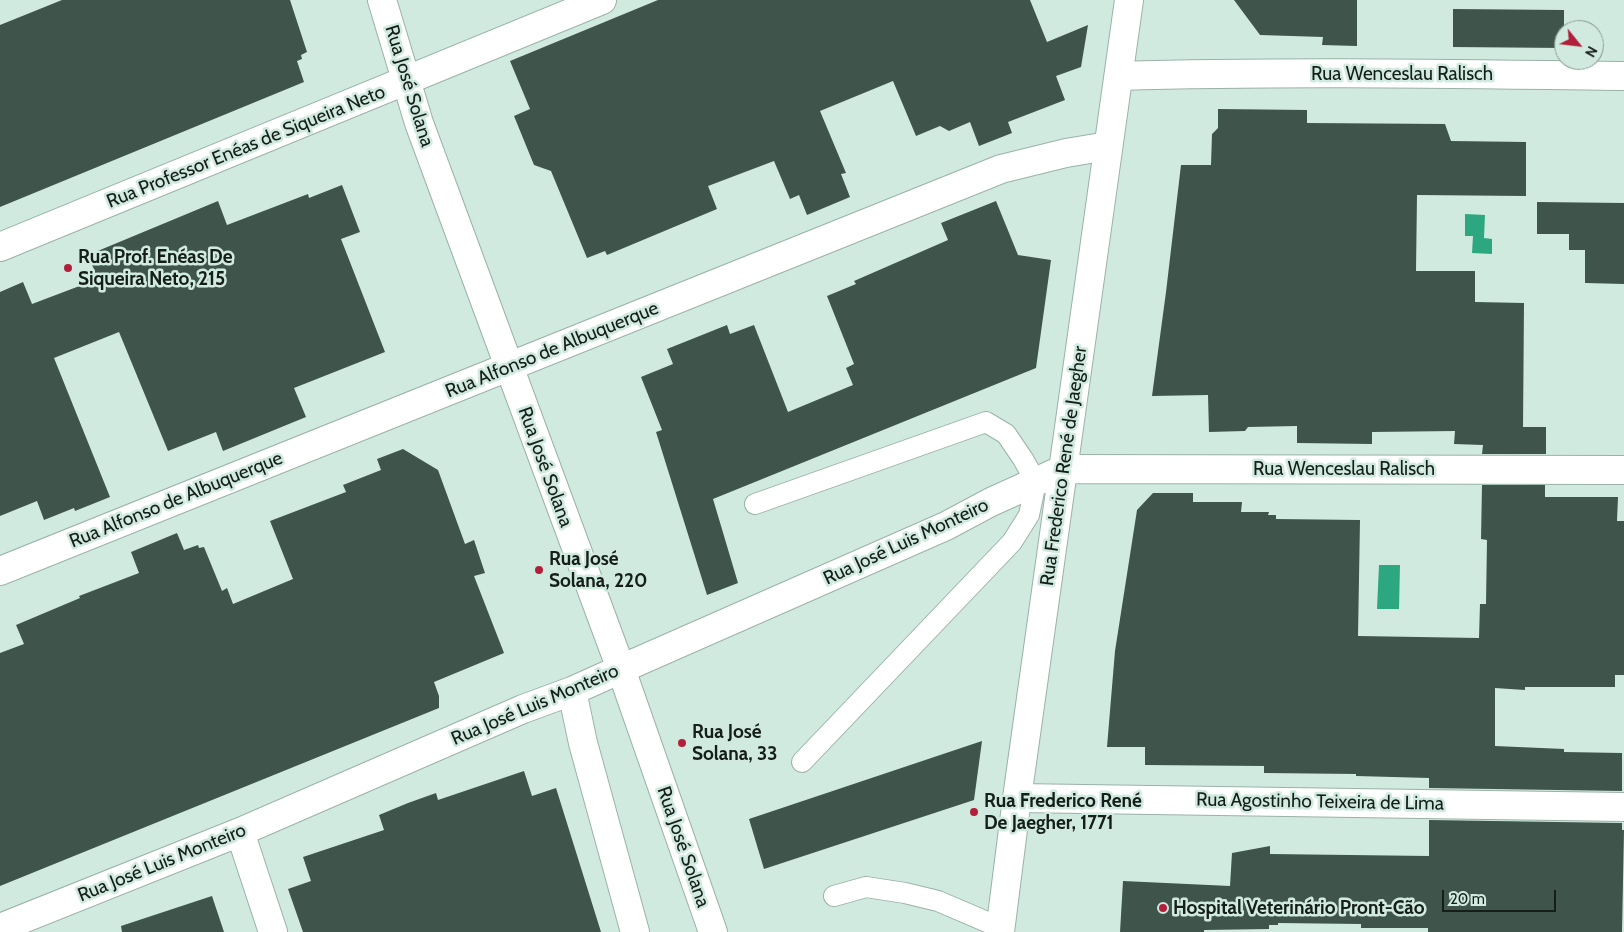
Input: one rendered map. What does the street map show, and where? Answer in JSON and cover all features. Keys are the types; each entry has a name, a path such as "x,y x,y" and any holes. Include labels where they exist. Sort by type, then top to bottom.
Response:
{"street":[{"name":"Rua José Solana","path":"382,0 419,124 622,669 713,932"},
{"name":"Rua Professor Enéas de Siqueira Neto","path":"0,248 602,0"},
{"name":"Rua Frederico René de Jaegher","path":"1000,930 1129,0"},
{"name":"Rua Wenceslau Ralisch","path":"1119,76 1197,73 1624,76"},
{"name":"Rua Alfonso de Albuquerque","path":"0,571 1001,169 1108,146"},
{"name":"Rua Wenceslau Ralisch","path":"1064,469 1624,470"},
{"name":"Rua José Luis Monteiro","path":"0,928 240,832 523,708 572,691 946,526 991,502 1064,469"},
{"path":"572,691 583,743 635,932"},
{"name":"Rua Agostinho Teixeira de Lima","path":"1017,798 1624,807"},
{"path":"240,832 273,932"}],"lane":[{"path":"755,504 986,422 1006,434 1036,482 1029,515 1012,542 802,762"},
{"path":"834,896 866,887 905,893 938,902 1000,930"}],"shaded area":[{"path":"1465,214 1485,215 1484,238 1492,239 1492,254 1472,253 1473,236 1465,236"},
{"path":"1379,565 1400,565 1399,609 1377,609"}],"building":[{"path":"62,0 290,0 307,52 301,55 302,59 297,61 304,82 0,207 0,25"},
{"path":"658,0 1030,0 1047,42 1088,25 1081,67 1056,76 1065,100 1008,122 1012,133 979,146 970,122 949,131 940,126 916,136 893,81 820,111 846,173 841,174 850,197 807,215 799,195 790,199 774,161 708,186 717,209 607,255 605,251 587,258 551,171 534,165 514,116 530,109 510,61"},
{"path":"1234,0 1357,0 1357,46 1322,45 1323,37 1260,35"},
{"path":"1453,9 1564,10 1564,20 1554,20 1554,48 1453,47"},
{"path":"1218,109 1307,110 1307,123 1445,124 1451,141 1526,142 1526,196 1417,195 1416,271 1475,271 1475,302 1524,303 1523,427 1546,427 1546,454 1482,454 1483,445 1454,444 1455,431 1372,432 1372,444 1297,443 1297,426 1248,427 1245,431 1209,432 1208,395 1152,396 1181,165 1211,165 1212,134 1218,128"},
{"path":"342,185 360,232 341,239 385,352 294,388 306,417 223,451 216,432 168,451 119,332 54,358 110,497 75,511 74,508 44,520 37,501 0,516 0,292 23,282 32,304 98,279 88,255 218,201 227,225 308,194 309,198"},
{"path":"996,201 1018,255 1051,260 1036,368 713,499 738,583 707,595 656,432 662,430 641,377 673,364 667,349 727,325 730,334 754,325 788,412 853,385 846,368 854,364 827,296 856,284 854,281 948,240 941,223"},
{"path":"1537,202 1624,203 1624,284 1585,283 1585,250 1569,250 1569,234 1537,234"},
{"path":"403,449 438,470 465,544 474,540 485,573 474,576 504,653 434,682 439,696 439,708 0,886 0,653 24,644 16,625 80,598 79,596 139,573 131,552 177,533 184,550 198,545 199,548 204,547 222,591 227,588 233,604 293,579 270,521 346,492 343,485 381,470 377,459"},
{"path":"1482,485 1545,485 1545,497 1618,497 1617,521 1624,521 1624,675 1615,675 1615,687 1525,687 1525,690 1495,688 1495,746 1564,749 1564,752 1622,753 1622,791 1429,788 1429,778 1356,776 1356,774 1264,773 1264,766 1145,765 1145,747 1107,747 1115,651 1137,510 1153,493 1193,493 1193,502 1242,502 1241,512 1269,512 1268,515 1276,515 1276,519 1360,520 1358,636 1479,638 1480,604 1486,604 1487,540 1481,539"},
{"path":"982,741 974,800 764,869 749,819"},
{"path":"524,771 532,796 556,788 601,932 303,932 288,889 311,881 303,857 384,830 379,815 408,803 436,793 438,800"},
{"path":"1429,820 1622,823 1622,830 1624,830 1622,932 1428,932 1428,928 1361,928 1361,924 1278,923 1278,925 1269,925 1269,929 1204,930 1204,932 1120,932 1123,881 1230,886 1232,853 1270,846 1270,854 1429,856"},
{"path":"212,896 224,932 122,932 121,926"}],"place":[{"name":"Rua Prof. Enéas De Siqueira Neto, 215","path":"68,268"},
{"name":"Rua José Solana, 220","path":"539,570"},
{"name":"Rua José Solana, 33","path":"682,743"},
{"name":"Rua Frederico René De Jaegher, 1771","path":"974,812"},
{"name":"Hospital Veterinário Pront-Cão","path":"1163,908"}]}
